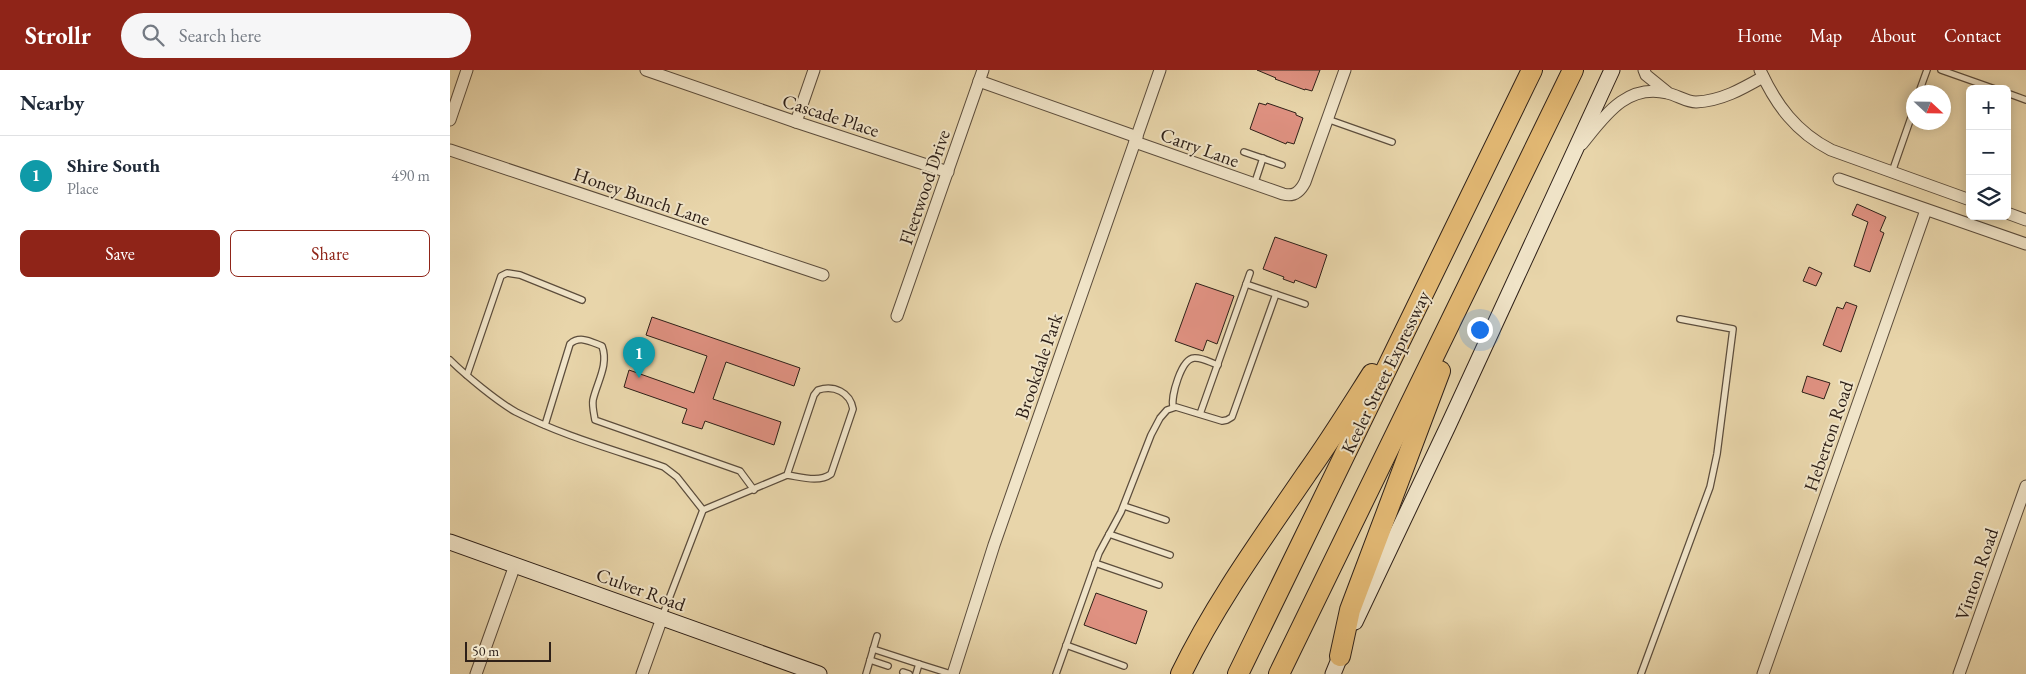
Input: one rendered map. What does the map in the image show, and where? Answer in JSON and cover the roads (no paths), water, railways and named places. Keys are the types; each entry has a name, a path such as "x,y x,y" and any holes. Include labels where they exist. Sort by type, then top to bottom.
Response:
{"highway":[{"name":"Keeler Street Expressway","path":"1238,674 1532,70"},
{"name":"Keeler Street Expressway","path":"1279,674 1573,70"},
{"path":"1336,665 1350,610 1419,422 1515,190"},
{"path":"1181,674 1212,616 1240,570 1331,438 1437,265"}],"main road":[{"path":"1336,665 1612,70"},
{"name":"Culver Road","path":"450,542 811,673"}],"street":[{"path":"450,120 468,70"},
{"path":"796,122 814,70"},
{"name":"Brookdale Park","path":"952,674 965,639 988,561 1160,70"},
{"path":"1327,119 1345,70"},
{"path":"1644,70 1646,74 1667,92"},
{"name":"Cascade Place","path":"650,71 948,172"},
{"path":"1572,157 1611,108 1627,97 1646,91 1667,92 1694,102 1712,101 1732,94 1762,73 1781,109 1811,139 1831,150 1966,199"},
{"name":"Carry Lane","path":"981,76 1136,140 1286,195 1297,193 1305,182 1327,119"},
{"name":"Fleetwood Drive","path":"897,316 981,76"},
{"name":"Honey Bunch Lane","path":"450,150 823,275"},
{"path":"1839,179 2026,244"},
{"name":"Heberton Road","path":"1763,674 1926,210"},
{"path":"2011,214 2026,220"},
{"name":"Vinton Road","path":"1959,674 2026,486"},
{"path":"476,674 515,565"},
{"path":"642,674 662,618"}],"lane":[{"path":"1922,85 1927,70"},
{"path":"1941,70 1984,85"},
{"path":"2011,94 2026,100"},
{"path":"1327,119 1392,142"},
{"path":"1892,172 1907,130"},
{"path":"1244,152 1282,165"},
{"path":"1254,184 1263,158"},
{"path":"468,375 501,276 507,273 520,275 582,300"},
{"path":"1200,414 1250,273"},
{"path":"1246,284 1305,304"},
{"path":"1056,674 1095,563 1124,506 1157,422 1164,412 1173,407 1180,407 1224,421 1230,419 1234,414 1276,294"},
{"path":"1641,674 1710,487 1717,454 1733,329 1680,319"},
{"path":"545,426 570,344 574,339 581,339 602,346 604,352 605,360 593,402 595,420 740,471 754,490"},
{"path":"1173,407 1174,393 1187,361 1196,358 1218,365"},
{"path":"450,360 514,411 545,426 664,467 676,477 703,510"},
{"path":"662,618 703,510 787,476 825,479 831,474 853,409 851,399 845,393 827,387 818,390 814,395 787,476"},
{"path":"1124,506 1166,520"},
{"path":"1109,534 1170,555"},
{"path":"1095,563 1159,585"},
{"path":"874,674 866,673 877,636"},
{"path":"1066,645 1124,666"},
{"path":"873,649 952,674"},
{"path":"870,660 888,666"},
{"path":"916,674 919,664"}],"place":[{"name":"Shire South","path":"639,378"}]}
